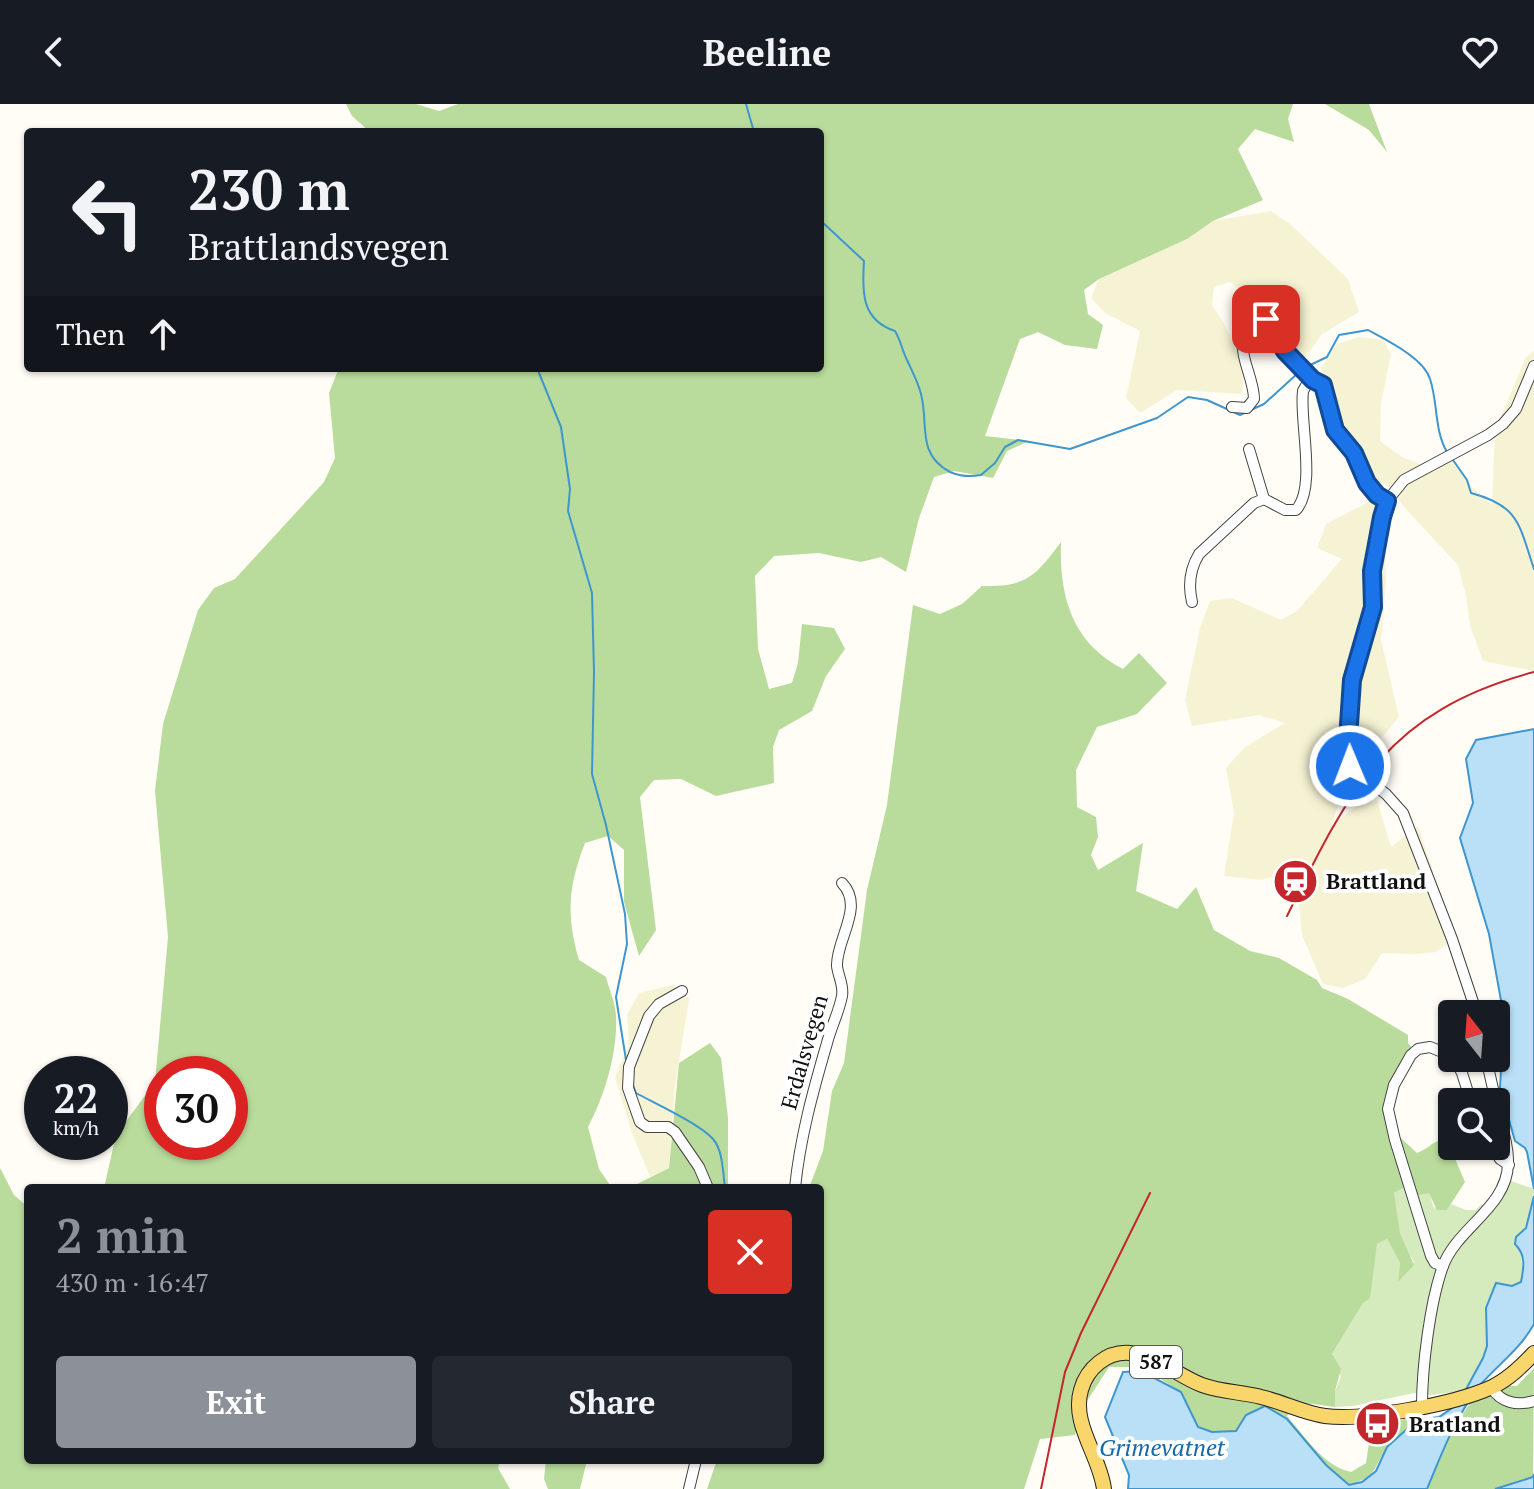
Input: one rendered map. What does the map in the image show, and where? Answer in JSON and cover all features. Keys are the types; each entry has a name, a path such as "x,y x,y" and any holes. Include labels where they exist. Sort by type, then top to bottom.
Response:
{"main road":[{"name":"587","path":"1104,1489 1081,1421 1079,1401 1088,1374 1100,1361 1116,1354 1139,1354 1202,1385 1263,1397 1324,1415 1366,1416 1422,1406 1486,1389 1513,1374 1534,1353"}],"street":[{"path":"1232,407 1247,408 1254,399 1242,349 1253,318 1262,316 1285,351 1313,380 1323,385 1332,424 1354,453 1367,483 1387,501"},
{"path":"1472,1000 1403,813 1386,794 1350,766 1347,754 1352,680 1373,607 1372,571 1387,501 1404,480 1488,435 1510,417 1534,366"},
{"path":"1192,602 1189,588 1193,563 1242,513 1264,499 1293,511 1302,502 1306,449 1302,397 1305,386 1313,380"},
{"path":"1249,449 1264,499"},
{"name":"Erdalsvegen","path":"796,1184 804,1126 842,998 843,988 837,963 851,908 849,894 842,883"},
{"path":"682,991 659,1004 649,1016 629,1067 628,1088 640,1122 645,1126 665,1126 675,1132 699,1167 706,1184"},
{"path":"1438,1050 1430,1047 1418,1049 1399,1073 1388,1109 1431,1256 1435,1263 1443,1266"},
{"path":"1502,1160 1509,1165"},
{"path":"1422,1406 1431,1319 1443,1266 1456,1240 1500,1192 1508,1160"},
{"path":"1486,1389 1509,1402 1534,1401"},
{"path":"689,1489 695,1464"}],"shaded area":[{"path":"1271,211 1290,224 1348,279 1359,312 1322,334 1305,358 1270,334 1251,297 1230,282 1214,287 1212,305 1224,323 1244,370 1242,394 1177,390 1140,413 1126,398 1140,331 1105,313 1091,298 1099,279 1187,239 1213,221"},
{"path":"1358,337 1383,340 1391,354 1381,403 1380,441 1402,457 1422,465 1451,456 1472,487 1492,505 1495,431 1526,357 1534,351 1534,671 1483,661 1470,626 1458,565 1388,486 1372,479 1344,436 1321,368 1337,344"},
{"path":"1384,494 1386,582 1381,640 1399,717 1346,781 1331,827 1355,807 1377,800 1391,847 1418,826 1442,898 1452,941 1436,952 1382,953 1365,979 1343,988 1323,984 1302,935 1296,870 1262,880 1224,876 1234,813 1226,768 1245,747 1285,723 1259,715 1192,726 1185,700 1200,628 1210,601 1232,598 1281,620 1297,611 1342,559 1317,548 1326,524"},
{"path":"673,985 689,999 675,1085 669,1168 650,1177 632,1133 615,1077 629,1045 627,1015 639,993"}],"green space":[{"path":"346,104 416,104 439,111 458,104 1293,104 1288,119 1294,142 1255,129 1238,149 1263,200 1213,221 1187,239 1099,279 1084,290 1088,314 1103,325 1097,349 1065,345 1038,332 1020,339 985,436 1029,441 1007,451 993,478 954,471 934,477 919,518 906,572 881,557 861,562 819,553 774,556 755,576 758,649 769,689 792,683 798,663 802,624 834,628 845,649 826,676 812,711 779,730 773,747 774,783 716,796 681,779 654,780 640,797 656,930 639,956 624,902 624,850 608,836 585,843 575,874 571,915 579,960 606,977 615,1010 615,1043 609,1072 588,1127 599,1169 609,1184 105,1184 110,1160 128,1160 128,1119 144,1097 144,1160 248,1160 248,1056 157,1056 168,937 155,791 163,724 198,610 214,588 235,579 324,482 335,458 329,393 337,372 824,372 824,128 366,128 352,116"},
{"path":"1325,104 1369,104 1387,152 1369,130"},
{"path":"1061,542 1066,599 1080,632 1092,646 1123,669 1139,653 1167,683 1137,714 1097,727 1076,770 1077,807 1096,817 1098,837 1091,855 1098,870 1143,843 1136,891 1177,909 1196,887 1214,930 1250,951 1279,958 1317,980 1322,988 1348,999 1408,1035 1410,1050 1394,1074 1390,1087 1389,1127 1417,1153 1438,1141 1438,1160 1456,1160 1465,1182 1447,1210 1437,1210 1429,1193 1419,1195 1405,1187 1394,1193 1400,1233 1414,1265 1398,1282 1400,1263 1387,1239 1377,1244 1370,1298 1363,1303 1332,1354 1341,1369 1335,1391 1335,1407 1298,1402 1287,1416 1323,1457 1351,1472 1366,1463 1370,1436 1400,1420 1411,1417 1417,1420 1389,1446 1371,1474 1349,1485 1326,1465 1287,1419 1266,1407 1246,1415 1236,1431 1212,1432 1198,1427 1181,1392 1142,1367 1109,1367 1083,1407 1075,1435 1040,1439 1024,1489 707,1489 716,1464 824,1464 824,1184 811,1184 823,1151 832,1091 844,1063 867,890 887,805 913,605 940,614 962,604 982,586 1019,582 1036,572"},
{"path":"710,1043 721,1058 728,1118 728,1184 637,1184 669,1168 679,1063"},
{"path":"0,1168 14,1195 24,1204 24,1464 499,1464 498,1468 510,1489 0,1489"},
{"path":"1502,1178 1534,1189 1529,1220 1519,1234 1521,1283 1512,1286 1496,1284 1491,1293 1487,1308 1485,1353 1468,1390 1432,1395 1414,1393 1335,1407 1335,1391 1341,1377 1332,1354 1363,1303 1377,1244 1387,1239 1400,1263 1398,1282 1414,1262 1399,1229 1394,1193 1405,1187 1430,1193 1433,1207 1447,1210 1451,1204 1476,1210 1481,1204 1485,1207"},
{"path":"1534,1368 1533,1477 1495,1489 1427,1489 1449,1436 1481,1385 1517,1386"},
{"path":"546,1464 586,1464 580,1489 548,1489 544,1479"}],"water":[{"path":"1534,729 1534,1189 1527,1152 1515,1141 1510,1123 1510,1088 1500,1088 1501,1072 1510,1072 1510,1000 1501,1000 1489,934 1460,838 1473,803 1466,759 1476,740"},
{"name":"Grimevatnet","path":"1534,1196 1534,1324 1464,1408 1427,1489 1128,1489 1129,1475 1105,1417 1123,1372 1141,1371 1181,1392 1198,1427 1212,1432 1236,1431 1246,1415 1265,1406 1287,1419 1326,1465 1349,1485 1362,1482 1376,1471 1387,1447 1417,1420 1439,1417 1458,1404 1487,1346 1486,1308 1496,1283 1512,1286 1521,1282 1523,1262 1515,1244 1516,1237 1526,1228"},
{"path":"1534,1474 1534,1489 1495,1489 1533,1477"}],"waterway":[{"path":"746,104 753,128"},
{"path":"824,224 864,261 866,303 876,320 895,331 921,394 928,447 939,465 954,474 981,475 995,463 1005,447 1018,440 1070,449 1157,418 1188,397 1207,400 1240,415 1264,404 1298,373"},
{"path":"1306,367 1327,357 1339,335 1368,330 1394,344 1420,364 1430,379 1440,435 1447,452"},
{"path":"539,372 561,427 570,489 568,511 592,593 592,774 625,914 627,944 616,997 626,1060"},
{"path":"1453,460 1467,480 1471,493 1499,504 1515,519 1534,569"},
{"path":"633,1085 636,1093 688,1120 713,1139 721,1156 724,1184"}],"railway":[{"path":"1287,916 1331,830 1379,761 1408,733 1442,709 1484,689 1534,672"},
{"path":"1041,1489 1065,1372 1150,1193"}],"place":[{"name":"Brattland","path":"1295,881"},
{"name":"Bratland","path":"1378,1424"}],"route":[{"path":"1266,319 1285,351 1313,380 1323,385 1335,430 1354,453 1367,483 1387,501 1372,571 1373,607 1352,680 1347,754 1350,766"}]}
